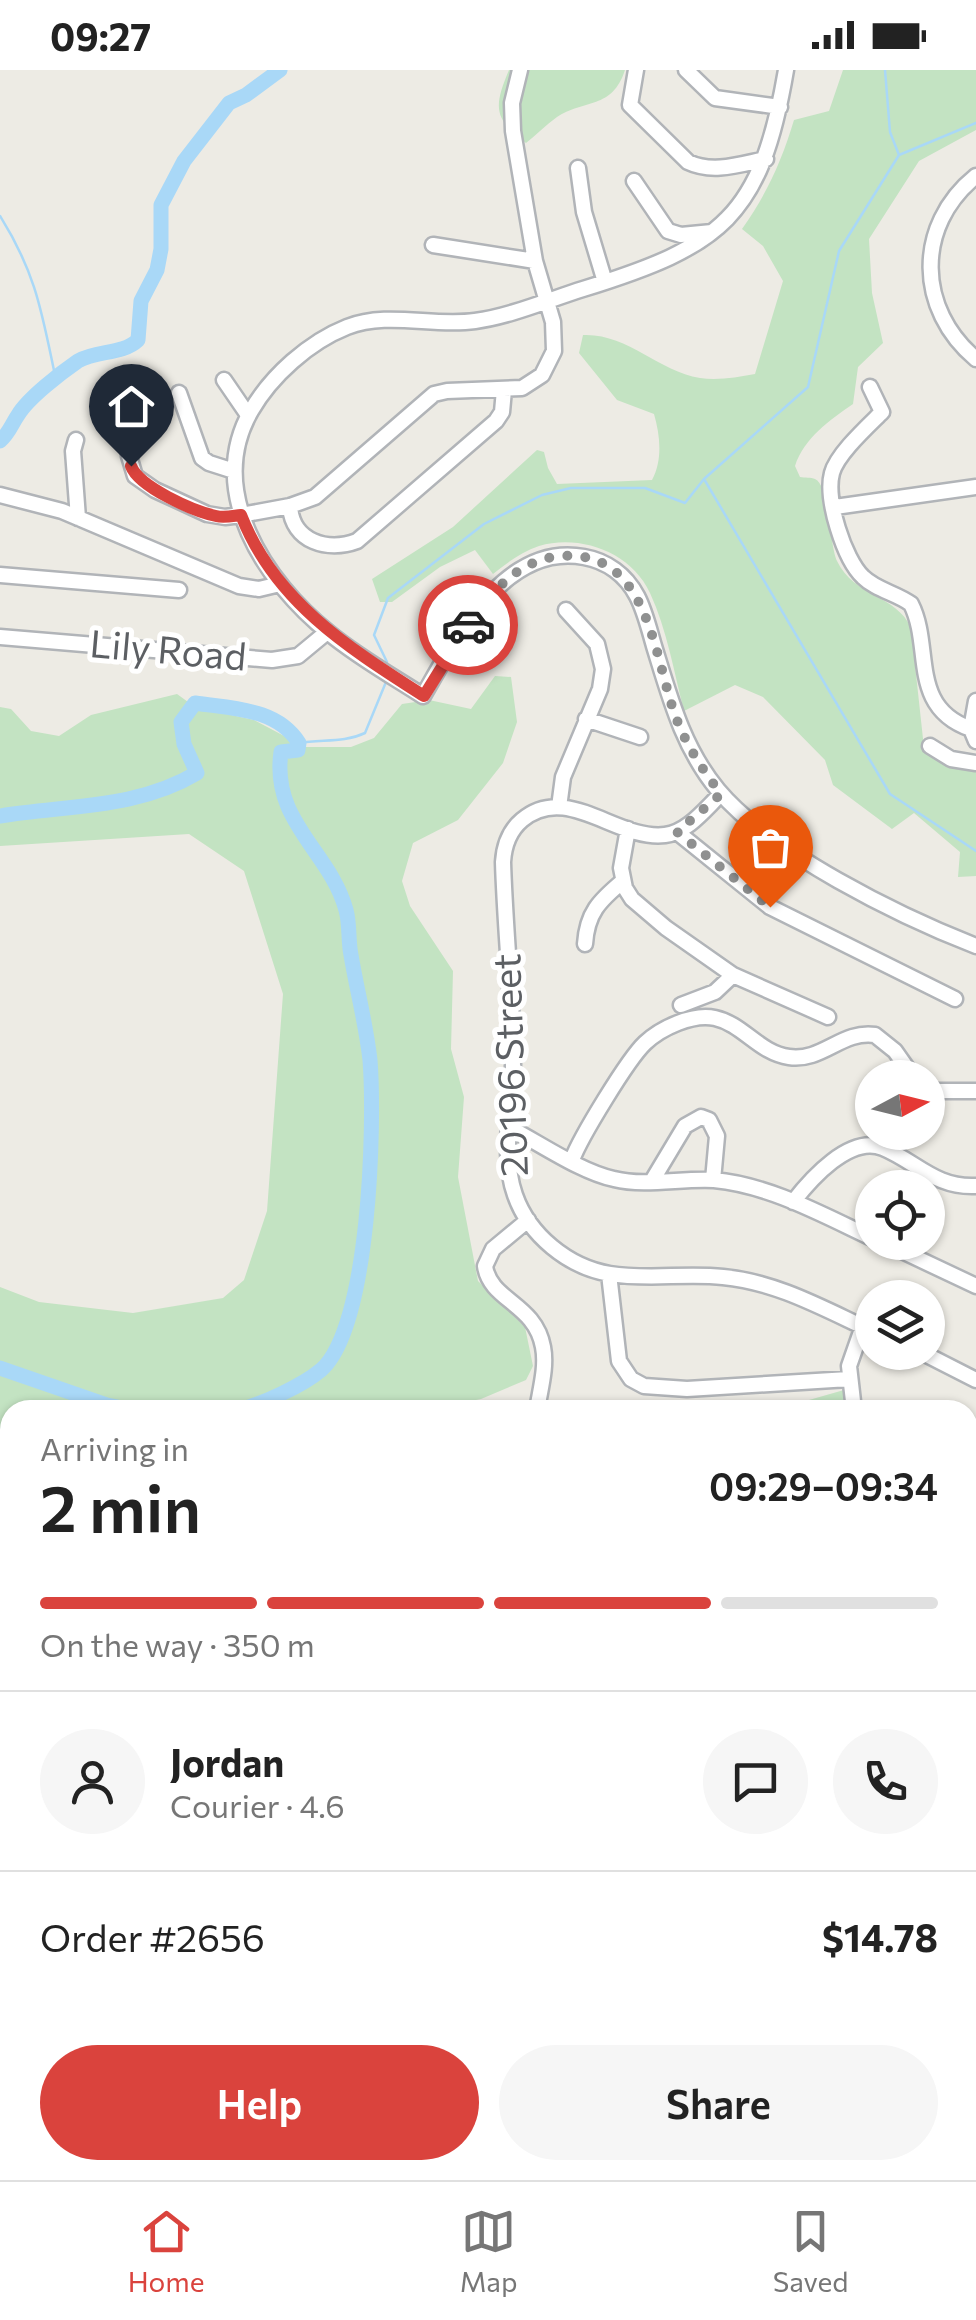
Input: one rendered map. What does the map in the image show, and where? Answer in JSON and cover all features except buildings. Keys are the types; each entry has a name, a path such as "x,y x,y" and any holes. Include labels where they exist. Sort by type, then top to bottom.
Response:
{"street":[{"path":"125,420 131,466 139,480 207,514 241,515 290,506 322,492 434,394 522,388 548,368 556,340 535,261 511,116 520,70"},
{"path":"636,70 630,104 688,162 708,169 766,159"},
{"path":"686,70 714,98 780,108"},
{"path":"786,70 766,159 742,202 713,232 682,254 476,321 394,320 348,327 289,365 266,388 248,415 238,442 234,470 241,515 254,546 280,584 327,632 424,696 449,651 504,582 538,560 576,555 594,558 615,569 637,596 686,742 721,794 793,852 832,876 976,946"},
{"path":"578,168 584,212 604,282"},
{"path":"976,176 963,188 939,227 931,254 930,277 934,301 944,323 976,359"},
{"path":"634,180 668,232 713,232"},
{"path":"433,245 535,261"},
{"path":"224,380 248,415"},
{"path":"870,387 882,412 834,468 831,482 839,536 866,580 907,600 914,609 922,662 933,696 954,721 974,735"},
{"path":"290,506 294,526 318,544 340,546 357,541 496,421 502,412 504,390"},
{"path":"180,393 202,458 209,464 234,470"},
{"path":"76,440 73,451 78,518"},
{"path":"834,506 976,487"},
{"path":"0,495 36,502 239,586 260,588 280,584"},
{"path":"0,575 179,590"},
{"path":"566,610 586,628 602,655 600,689 562,776 558,807 660,836 677,832 721,794"},
{"name":"Lily Road","path":"0,638 272,660 298,656 327,632"},
{"path":"974,735 976,701"},
{"path":"586,719 640,737"},
{"path":"930,746 951,760 976,763"},
{"name":"20196 Street","path":"558,807 540,809 525,817 513,829 504,853 512,1036 511,1180 528,1220 558,1252 583,1266 609,1274 702,1275 748,1280 855,1322"},
{"path":"628,829 622,854 623,881 632,899 733,975 828,1017"},
{"path":"677,832 770,907 955,999"},
{"path":"584,944 594,907 623,881"},
{"path":"680,1005 716,992 733,975"},
{"path":"572,1160 643,1044 666,1028 691,1020 721,1020 766,1050 790,1058 812,1057 853,1036 875,1035 901,1060"},
{"path":"945,1090 976,1090"},
{"path":"652,1181 685,1126 700,1117 709,1120 716,1130 713,1180"},
{"path":"510,1128 615,1180 713,1180 739,1184 855,1230"},
{"path":"792,1202 836,1158 855,1149"},
{"path":"897,1150 940,1182 976,1186"},
{"path":"528,1220 494,1249 486,1266 493,1286 528,1314 541,1338 544,1358 538,1400"},
{"path":"920,1260 976,1286"},
{"path":"609,1274 620,1361 626,1374 638,1383 674,1390 849,1379"},
{"path":"852,1400 849,1379 855,1348"},
{"path":"945,1364 976,1380"}],"green space":[{"path":"509,70 625,70 613,92 605,98 567,111 526,143 508,127 499,112 500,94"},
{"path":"843,70 976,70 976,130 919,161 869,239 872,293 883,343 858,367 853,404 811,438 795,466 800,477 813,478 824,492 834,553 844,573 896,609 911,628 924,748 948,767 976,771 976,876 958,877 960,852 914,813 892,829 833,785 825,760 763,697 735,685 684,711 666,636 650,593 630,567 603,550 571,543 539,546 493,574 475,550 440,567 392,602 380,602 372,579 453,527 537,450 544,452 557,484 652,480 659,447 654,414 617,400 579,353 583,335 614,340 700,378 755,374 783,281 763,246 742,229 773,176 794,120 829,111"},
{"path":"495,676 511,677 517,722 503,763 458,820 413,843 402,881 410,906 453,971 451,1049 464,1097 458,1177 478,1281 525,1327 533,1366 526,1380 476,1400 0,1400 0,1287 39,1302 133,1313 223,1298 244,1280 267,1211 283,994 244,871 189,834 0,846 0,707 11,709 31,731 59,736 91,715 177,694 195,707 254,720 305,747 351,747 374,738 402,704 429,700 471,709"},
{"path":"844,1390 845,1400 809,1400"}],"waterway":[{"path":"0,441 29,401 71,366 138,340 141,301 157,270 161,249 161,205 184,161 229,103 280,70"},
{"path":"885,70 890,132 899,155"},
{"path":"387,662 374,635 388,598 484,524 542,495 571,488 645,488 685,503 704,479 808,387 839,251 899,155 976,123"},
{"path":"0,216 30,276 56,380"},
{"path":"704,479 890,794 976,851"},
{"path":"299,743 341,740 365,733 386,682"},
{"path":"0,816 126,800 174,785 197,773 184,744 181,722 195,703 267,717 290,731 299,743 298,750 281,752 280,776 293,817 328,870 346,910 370,1060 370,1175 359,1270 337,1347 321,1370 267,1400"},
{"path":"0,1368 93,1400"}],"way so far":[{"path":"468,625 504,582 538,560 576,555 594,558 615,569 637,596 686,742 721,794 677,832 770,907"}],"route":[{"path":"131,466 135,476 147,486 207,514 241,515 254,546 299,606 346,646 424,696 468,625"}]}
